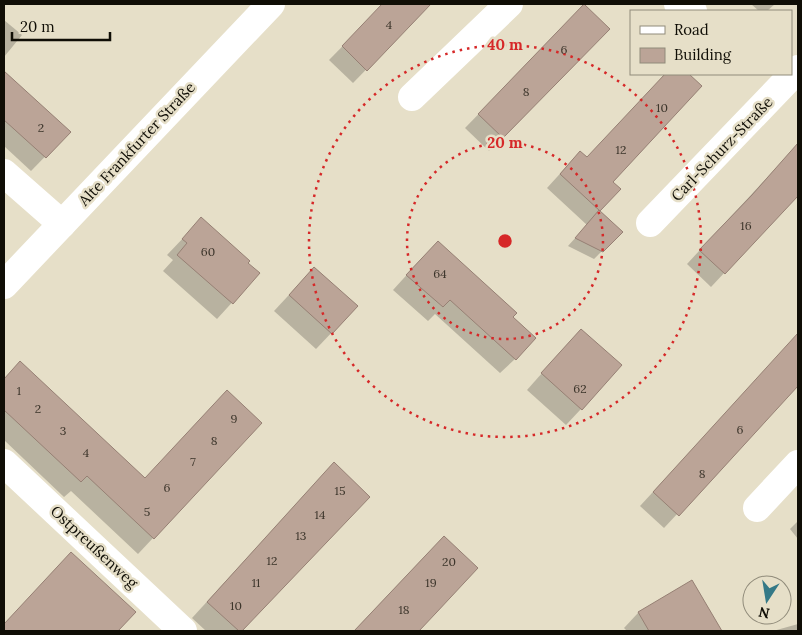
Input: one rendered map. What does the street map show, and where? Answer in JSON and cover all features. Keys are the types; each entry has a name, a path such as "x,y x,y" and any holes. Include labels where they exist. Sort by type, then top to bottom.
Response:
{"street":[{"name":"Alte Frankfurter Straße","path":"4,285 271,4"},
{"path":"412,97 509,4"},
{"path":"678,4 690,10"},
{"name":"Carl-Schurz-Straße","path":"650,223 795,74"},
{"path":"4,173 62,224"},
{"name":"Ostpreußenweg","path":"4,463 183,631"},
{"path":"757,508 798,464"}],"building":[{"path":"382,4 431,4 367,71 342,46"},
{"path":"584,4 610,29 503,138 478,114"},
{"path":"4,71 71,132 46,158 4,120"},
{"path":"664,75 690,75 702,86 613,182 621,189 600,211 560,174 580,151 587,157"},
{"path":"798,143 798,196 725,274 699,250 752,195"},
{"path":"599,210 623,232 603,252 575,238"},
{"path":"201,217 250,261 248,263 260,273 233,304 177,255 187,243 182,239"},
{"path":"438,241 517,313 513,317 536,338 516,360 450,300 443,307 406,275"},
{"path":"314,267 358,306 332,334 289,295"},
{"path":"581,329 622,365 582,410 541,373"},
{"path":"798,333 798,386 679,516 653,492"},
{"path":"20,361 145,478 227,390 262,423 154,539 87,476 81,482 4,410 4,379"},
{"path":"334,462 370,497 242,631 239,631 207,602"},
{"path":"444,536 478,568 419,631 354,631"},
{"path":"71,552 136,612 118,631 4,631 4,624"},
{"path":"692,580 722,631 649,631 638,612"}]}
